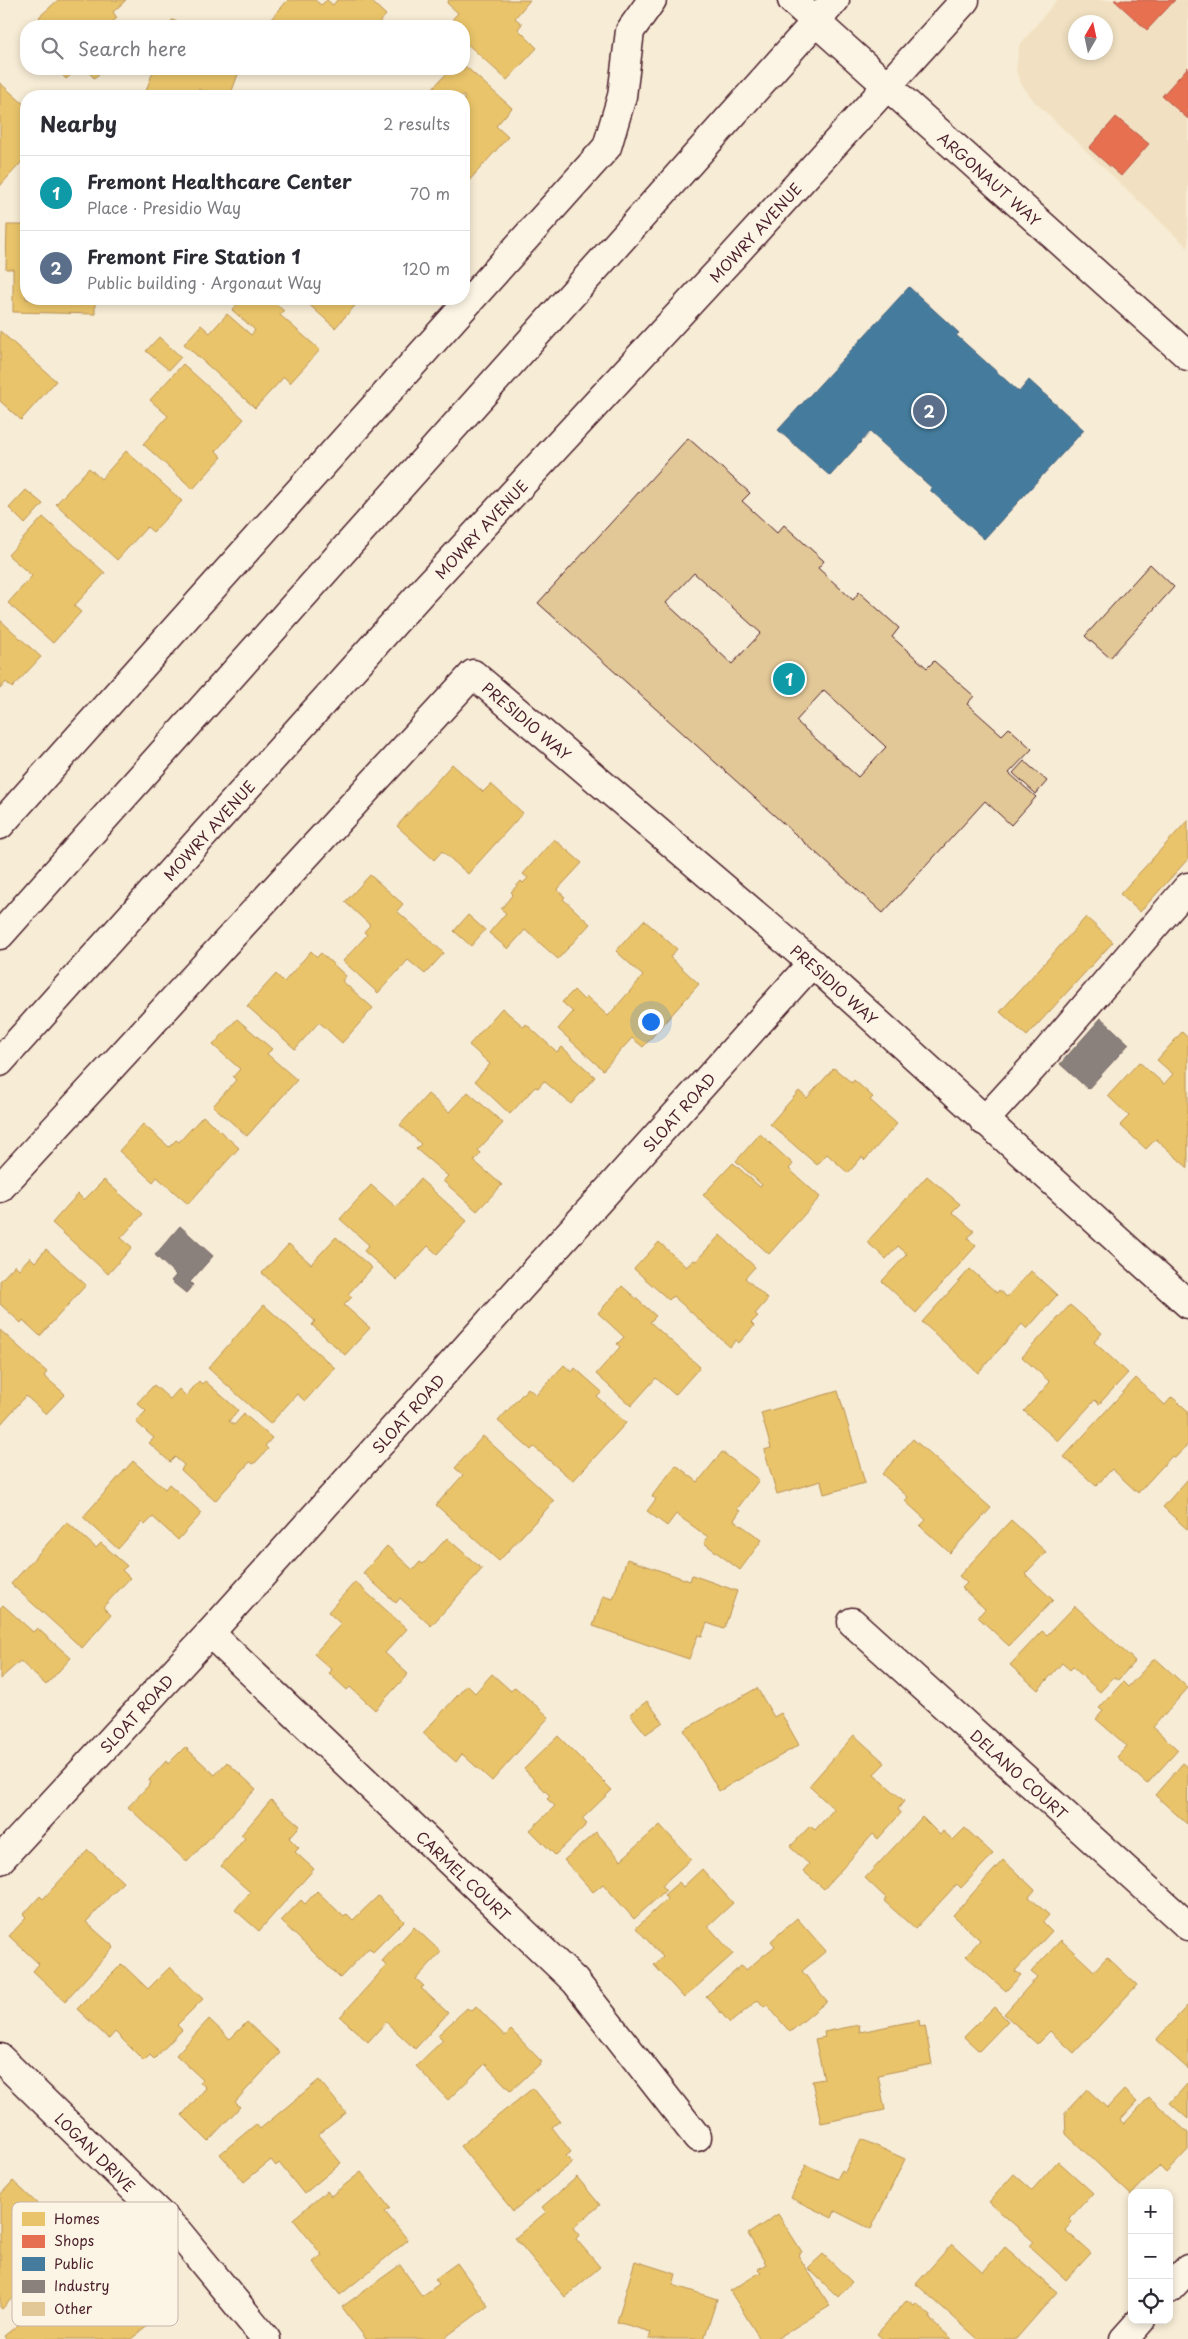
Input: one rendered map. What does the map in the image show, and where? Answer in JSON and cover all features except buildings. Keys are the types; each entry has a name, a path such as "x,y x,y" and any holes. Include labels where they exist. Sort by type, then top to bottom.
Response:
{"street":[{"path":"470,300 607,147 622,96 630,31 652,0"},
{"name":"ARGONAUT WAY","path":"792,0 1188,356"},
{"path":"0,935 835,0"},
{"name":"MOWRY AVENUE","path":"0,1062 421,593 965,0"},
{"path":"0,825 466,305"},
{"name":"PRESIDIO WAY","path":"0,1188 473,674 812,963 1188,1304"},
{"path":"984,1120 1035,1065 1188,887"},
{"name":"SLOAT ROAD","path":"0,1860 210,1633 812,963"},
{"name":"DELANO COURT","path":"852,1622 1188,1926"},
{"name":"CARMEL COURT","path":"210,1633 575,1981 697,2137"},
{"name":"LOGAN DRIVE","path":"0,2058 147,2202"},
{"name":"LOGAN DRIVE","path":"178,2232 266,2339"},
{"path":"1173,2285 1188,2269"},
{"path":"1124,2339 1137,2324"}],"shaded area":[{"path":"1057,0 1188,0 1188,248 1035,102 1021,84 1016,70 1019,46"}],"place":[{"name":"Fremont Fire Station 1","path":"929,411"},
{"name":"Fremont Healthcare Center","path":"789,679"}]}
